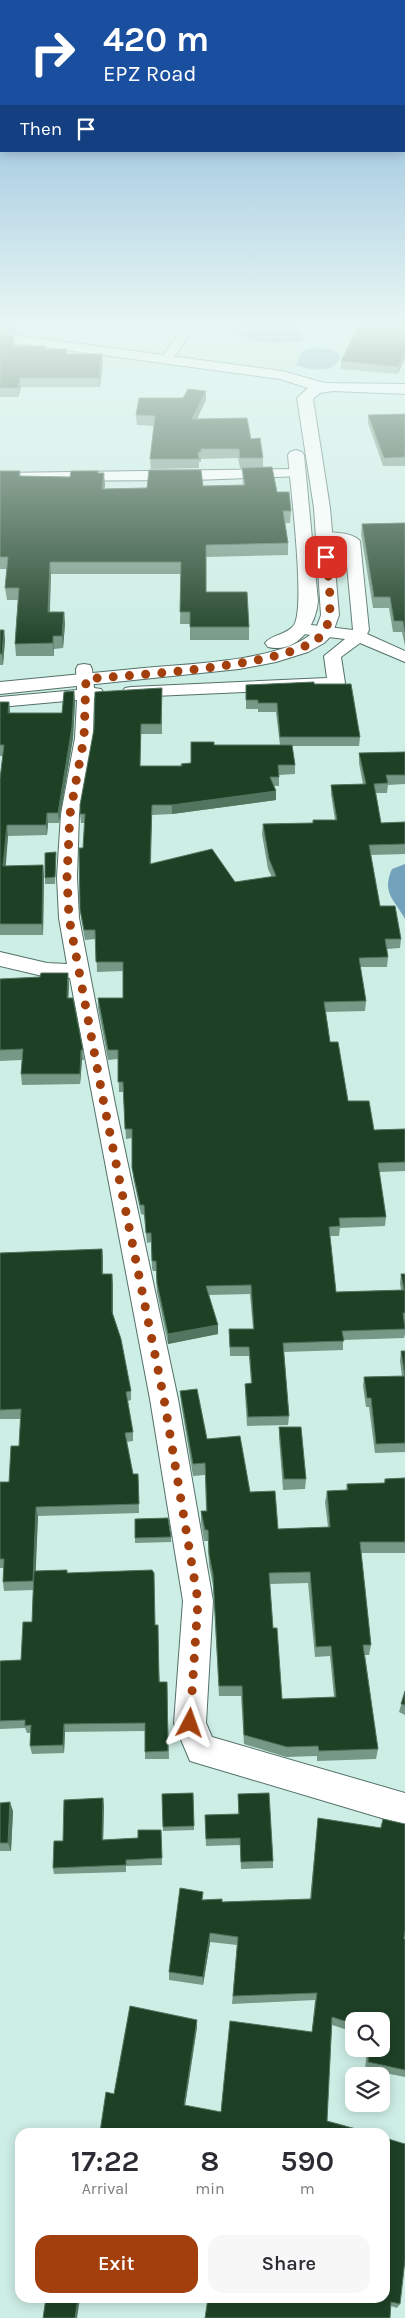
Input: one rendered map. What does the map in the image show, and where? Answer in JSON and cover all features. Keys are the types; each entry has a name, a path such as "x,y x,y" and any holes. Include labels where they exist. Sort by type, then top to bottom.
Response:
{"main road":[{"path":"0,677 85,681 252,650 288,639 303,629 308,618 309,600 295,433"},
{"path":"0,688 184,670 266,658 300,648 317,639 325,631 330,615 322,508 310,433"},
{"path":"302,508 322,508"}],"street":[{"path":"0,477 194,476 298,473"},
{"path":"0,702 85,681 334,683 337,680 332,656 358,636 361,630 352,541 349,538 325,537"},
{"path":"303,629 358,636 405,657"},
{"path":"85,681 84,738 70,814 67,877 69,918 104,1104 162,1389 198,1601 190,1723 201,1750 405,1808"},
{"path":"0,959 47,970 80,972"}],"water":[{"path":"405,864 405,919 391,896 388,884 392,869"}],"building":[{"path":"153,433 250,433 251,439 260,438 263,458 240,458 239,449 201,449 201,452 198,452 199,459 150,459"},
{"path":"375,433 405,433 405,457 384,458"},
{"path":"272,467 277,492 289,492 291,511 283,511 288,543 206,545 206,592 247,592 249,627 190,627 190,612 180,612 181,562 50,562 48,612 64,612 62,636 53,636 53,643 15,644 19,588 5,588 8,557 0,557 0,471 20,471 19,476 70,477 71,471 98,471 98,473 104,473 102,489 147,488 149,470 201,470 203,486 245,485 242,468"},
{"path":"405,523 405,632 403,621 394,621 390,597 374,597 362,524"},
{"path":"0,630 4,630 2,654 0,654"},
{"path":"314,682 314,684 351,684 360,737 280,737 277,703 258,703 258,700 246,700 246,685"},
{"path":"162,688 161,724 141,724 140,766 182,766 181,764 191,763 191,742 214,742 214,745 292,745 295,765 278,765 279,777 270,777 276,791 172,805 152,805 150,864 212,849 235,882 276,876 269,859 263,824 313,823 313,820 337,820 331,785 366,784 359,753 405,752 405,775 386,775 388,783 374,784 381,823 405,822 405,844 369,845 380,906 395,906 401,939 385,939 388,957 359,958 366,1001 324,1002 330,1042 338,1042 348,1101 369,1101 374,1130 405,1129 405,1162 378,1163 386,1217 339,1218 340,1226 329,1227 336,1292 404,1290 401,1274 405,1274 405,1313 403,1313 405,1329 342,1331 344,1341 283,1343 289,1416 248,1417 245,1384 252,1383 249,1347 230,1347 229,1329 254,1329 251,1285 206,1286 218,1325 168,1334 157,1283 156,1261 152,1261 151,1233 146,1233 144,1205 140,1205 132,1168 132,1129 125,1129 123,1082 118,1082 118,1050 108,1050 98,998 123,998 123,962 96,962 95,930 84,930 80,909 79,848 83,848 85,814 80,814 80,805 94,729 95,692"},
{"path":"74,691 72,727 58,813 47,813 46,825 7,825 3,866 43,865 42,924 0,924 0,779 4,745 0,745 0,702 9,702 8,713 62,713 64,692"},
{"path":"56,852 55,877 45,878 45,853"},
{"path":"41,973 68,973 67,998 73,998 83,1050 81,1050 80,1074 21,1074 23,1049 0,1050 0,979 40,977"},
{"path":"102,1249 102,1274 112,1274 112,1312 121,1339 131,1391 126,1392 133,1432 125,1433 133,1474 138,1474 139,1504 36,1507 33,1581 3,1582 4,1559 0,1559 0,1482 9,1482 11,1446 19,1446 21,1409 0,1410 0,1253"},
{"path":"401,1351 405,1351 405,1376"},
{"path":"405,1376 405,1443 376,1444 371,1398 367,1398 364,1377"},
{"path":"197,1389 207,1439 240,1436 250,1492 275,1491 278,1529 330,1527 327,1491 348,1490 347,1484 385,1483 385,1479 405,1478 405,1542 360,1542 371,1645 363,1645 378,1749 319,1751 318,1746 287,1747 244,1735 242,1686 219,1686 213,1575 209,1554 208,1530 205,1530 201,1511 207,1511 205,1463 193,1464 180,1391","holes":["310,1572 316,1647 331,1646 336,1697 282,1699 277,1628 273,1628 269,1573"]},
{"path":"279,1427 301,1427 306,1479 284,1479"},
{"path":"168,1518 171,1537 135,1538 135,1519"},
{"path":"67,1570 67,1573 152,1570 154,1573 155,1625 158,1625 159,1682 167,1682 168,1751 145,1752 145,1723 64,1724 63,1745 30,1746 31,1725 25,1726 25,1720 0,1721 0,1661 21,1660 23,1622 32,1622 34,1571"},
{"path":"405,1691 405,1705 401,1704"},
{"path":"193,1793 194,1826 163,1827 162,1794"},
{"path":"269,1793 273,1861 241,1862 240,1838 206,1839 205,1815 239,1814 238,1794"},
{"path":"103,1798 102,1840 138,1838 138,1830 161,1830 162,1858 126,1860 126,1865 53,1868 54,1841 63,1841 64,1800"},
{"path":"10,1802 8,1843 0,1843 0,1803"},
{"path":"318,1818 381,1828 383,1819 405,1824 405,2070 368,2062 368,2057 390,2057 390,2012 345,2012 345,2021 332,2017 327,2121 352,2128 101,2128 106,2092 114,2094 130,2006 197,2020 184,2105 221,2112 230,2021 312,2032 317,1993 233,1996 238,1937 210,1933 203,1977 169,1972 180,1888 203,1892 202,1900 222,1899 222,1902 311,1899"},
{"path":"390,2140 405,2144 405,2260 400,2304 391,2302 390,2318 205,2318 207,2303 390,2303"},
{"path":"45,2303 77,2303 75,2318 43,2318"}],"route":[{"path":"190,1723 198,1601 164,1399 104,1104 69,918 67,877 70,814 75,778 84,738 86,679 238,663 276,656 300,648 317,639 325,631 330,615 326,557"}]}
